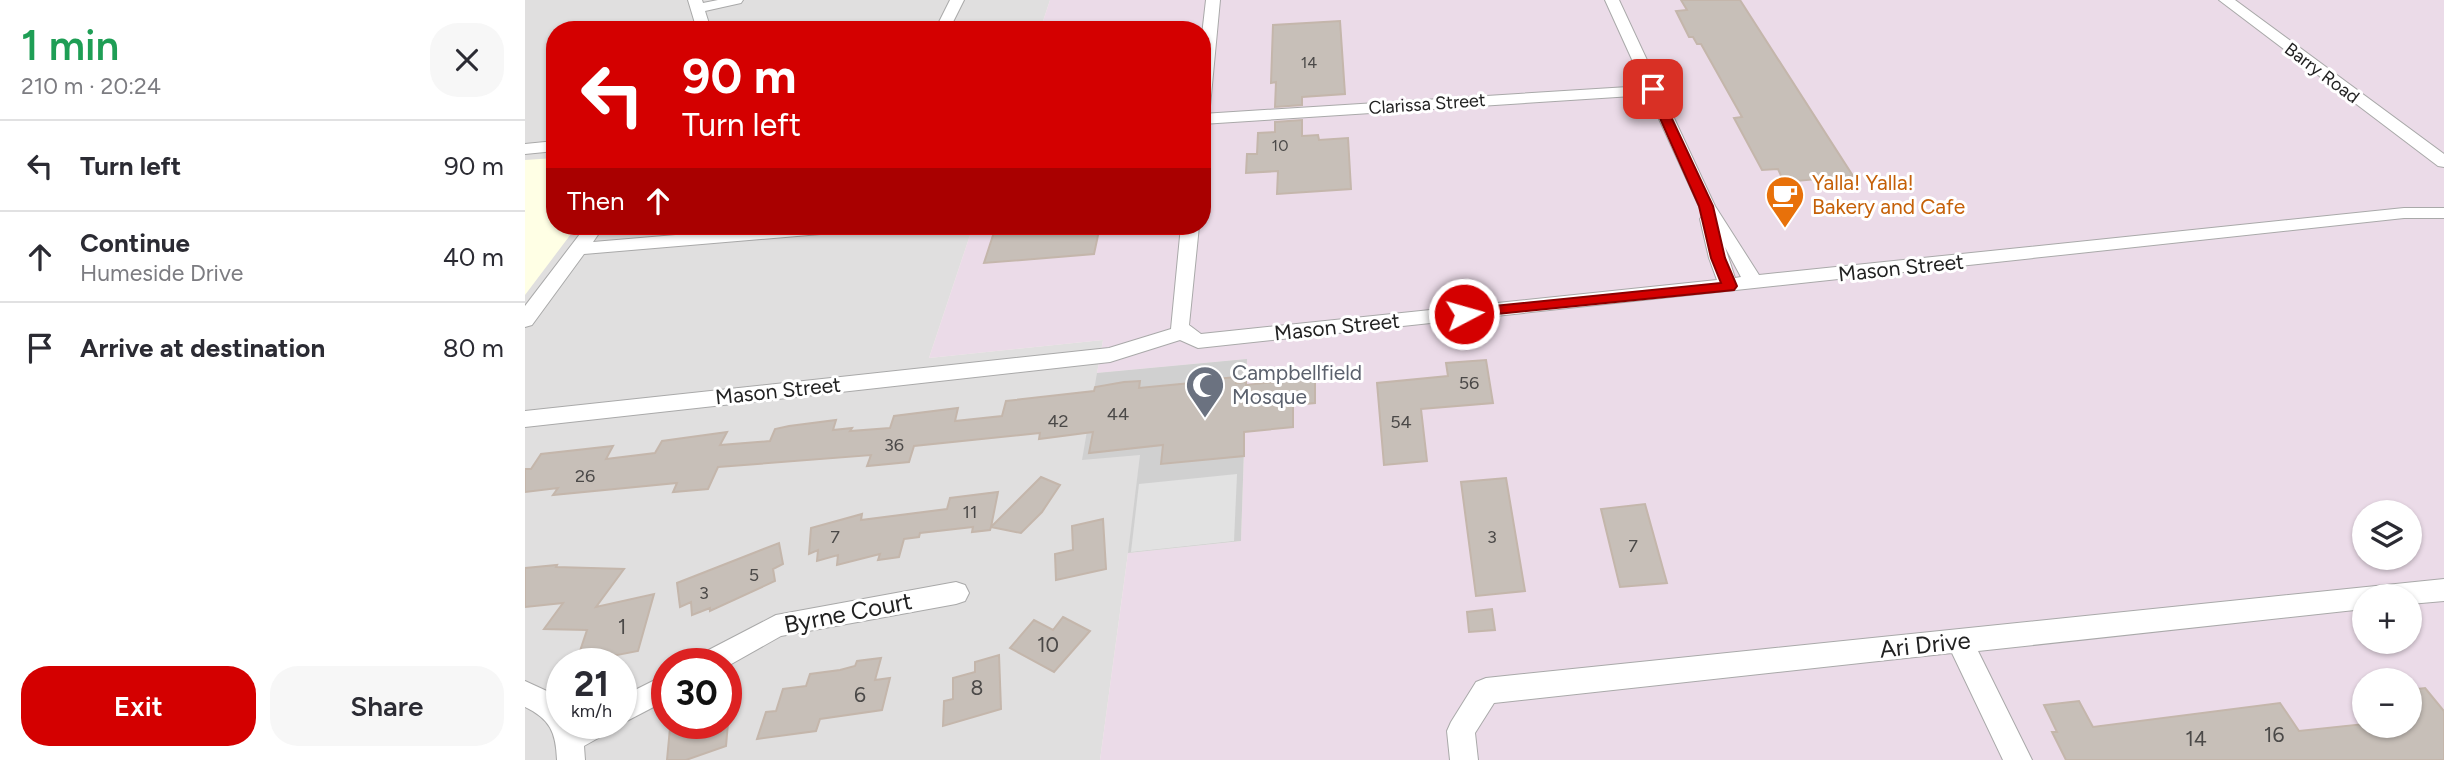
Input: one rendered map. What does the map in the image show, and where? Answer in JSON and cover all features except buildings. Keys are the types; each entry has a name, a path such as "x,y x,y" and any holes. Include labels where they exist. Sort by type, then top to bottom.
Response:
{"street":[{"path":"701,21 696,4 736,0"},
{"path":"946,21 957,0"},
{"path":"1211,21 1213,0"},
{"path":"1612,0 1706,206 1740,256 1754,284"},
{"name":"Barry Road","path":"2226,0 2444,162"},
{"name":"Clarissa Street","path":"1211,118 1653,89"},
{"name":"Barry Road","path":"2419,146 2444,173"},
{"path":"525,149 546,147"},
{"name":"Mason Street","path":"2404,213 2444,204"},
{"path":"1706,206 1718,258 1729,286"},
{"name":"Mason Street","path":"525,419 1110,355 1182,332 1198,341 2404,213 2444,213"},
{"path":"525,320 588,235"},
{"path":"578,249 740,235"},
{"path":"1182,332 1179,325 1189,235"},
{"path":"2422,592 2444,590"},
{"name":"Byrne Court","path":"736,648 776,626 956,593"},
{"name":"Ari Drive","path":"1464,760 1461,731 1486,691 2352,599"},
{"path":"1960,642 2018,760"},
{"path":"525,694 552,707 571,749"}],"shaded area":[{"path":"525,0 1050,0 1043,21 546,21 546,235 970,235 929,358 1103,340 1097,373 1247,359 1128,553 1100,760 525,760"},
{"path":"1050,0 2444,0 2444,760 1100,760 1128,553 1241,541 1247,359 1097,373 1103,340 929,358 970,235 1211,235 1211,21 1043,21"},
{"path":"546,159 546,235 570,235 525,295 525,160"},
{"path":"1247,359 1241,541 1128,553 1140,455 1082,460 1097,373"},
{"path":"1237,474 1234,541 1131,552 1139,484"}],"place":[{"name":"Yalla! Yalla! Bakery and Cafe","path":"1785,229"},
{"name":"Campbellfield Mosque","path":"1205,419"}],"route":[{"path":"1464,314 1729,286 1718,258 1706,206 1653,89"}]}
